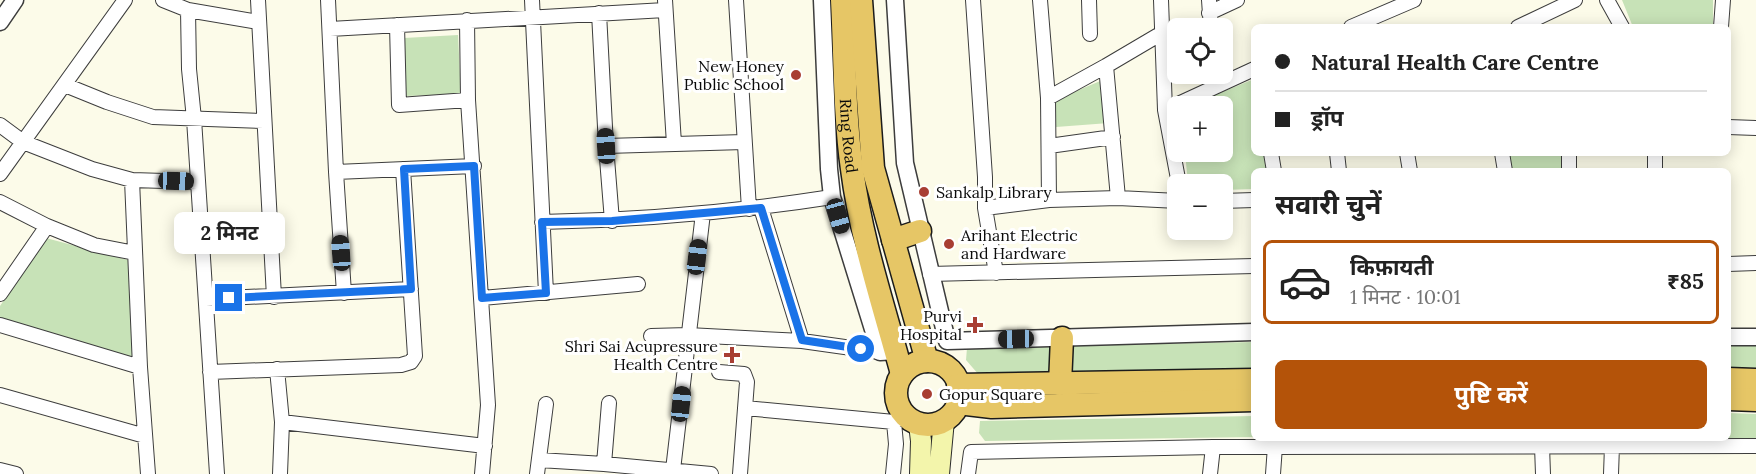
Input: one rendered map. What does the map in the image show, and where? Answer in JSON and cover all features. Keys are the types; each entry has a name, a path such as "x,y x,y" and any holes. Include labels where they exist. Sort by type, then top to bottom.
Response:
{"highway":[{"name":"Ring Road","path":"842,0 847,125 852,170 888,352 902,374"},
{"name":"Ring Road","path":"861,0 873,168 927,362"},
{"path":"893,240 920,231"},
{"path":"1060,384 1062,338"},
{"path":"927,362 944,366 953,374 953,402 936,423 906,421 897,404 896,396 898,381 902,374 909,367 927,362"},
{"path":"1731,379 1756,380"},
{"path":"953,402 1060,384 1251,380"},
{"path":"1731,399 1756,400"},
{"path":"953,402 992,407 1251,400"}],"main road":[{"path":"939,474 953,402"},
{"path":"906,421 921,441 920,474"}],"street":[{"path":"0,22 15,0"},
{"path":"0,174 125,0"},
{"path":"163,0 188,10 258,22"},
{"path":"258,0 274,297"},
{"path":"328,0 344,293"},
{"path":"532,0 546,293"},
{"path":"736,0 744,142 755,209 802,340"},
{"path":"651,336 688,335 802,340 888,352 832,197 822,0"},
{"path":"895,0 905,163 946,341 1251,332"},
{"path":"973,0 985,208 996,273"},
{"path":"1040,0 1048,98 1049,200"},
{"path":"1089,0 1090,34"},
{"path":"1161,0 1165,110 1177,174"},
{"path":"1209,6 1237,0"},
{"path":"1358,24 1414,0"},
{"path":"1529,24 1575,0"},
{"path":"1607,0 1620,24"},
{"path":"1721,24 1723,0"},
{"path":"330,29 599,13 665,5 674,144"},
{"path":"188,10 189,69 195,119 197,182 217,474"},
{"path":"599,13 612,221"},
{"path":"467,20 468,100 488,405 482,474"},
{"path":"398,25 399,105 468,100"},
{"path":"1048,98 1162,33"},
{"path":"1106,66 1118,198"},
{"path":"1233,75 1251,70"},
{"path":"65,84 107,102 153,117 264,120"},
{"path":"1165,110 1210,84"},
{"path":"0,125 23,142 92,169 132,180 197,182"},
{"path":"1731,127 1756,128"},
{"path":"1049,146 1113,137"},
{"path":"606,146 744,142"},
{"path":"336,172 474,166"},
{"path":"210,372 401,365 411,362 415,356 404,169"},
{"path":"132,180 140,367 148,474"},
{"path":"542,222 612,221 755,209 832,197"},
{"path":"985,208 1049,200 1118,198 1167,200"},
{"path":"1233,201 1251,200"},
{"path":"0,202 47,226 94,245 135,253"},
{"path":"673,470 703,213"},
{"path":"0,294 47,226"},
{"path":"1731,264 1756,263"},
{"path":"930,274 1251,266"},
{"path":"482,298 638,284"},
{"path":"206,299 411,289"},
{"path":"0,325 140,367"},
{"path":"1731,337 1756,337"},
{"path":"278,369 282,422 280,474"},
{"path":"718,372 744,374 747,382 740,474"},
{"path":"0,395 145,436"},
{"path":"604,464 609,403"},
{"path":"546,404 538,467 604,464 711,474"},
{"path":"745,408 906,421 896,444 893,474"},
{"path":"282,422 485,446"},
{"path":"1273,474 1275,446"},
{"path":"968,474 971,452 1275,446 1756,446"},
{"path":"1542,446 1543,474"},
{"path":"1611,474 1612,446"},
{"path":"1210,474 1213,447"},
{"path":"0,470 16,474"}],"green space":[{"path":"1622,0 1713,0 1713,24 1632,24"},
{"path":"458,35 461,94 406,96 404,38"},
{"path":"1105,79 1109,123 1056,127 1055,100"},
{"path":"1251,80 1251,156 1269,156 1271,168 1251,168 1251,189 1233,190 1233,174 1187,174 1186,162 1233,162 1233,96 1212,96"},
{"path":"1508,156 1567,156 1566,168 1510,168"},
{"path":"46,238 128,260 133,359 0,320 0,306"},
{"path":"1251,342 1251,368 979,375 966,360 967,348"},
{"path":"1731,343 1756,344 1756,372 1731,371"},
{"path":"1731,413 1756,414 1756,440 1731,440"},
{"path":"1251,416 1251,437 985,441 979,433 980,421"}],"place":[{"name":"New Honey Public School","path":"796,75"},
{"name":"Sankalp Library","path":"924,192"},
{"name":"Arihant Electric and Hardware","path":"949,244"},
{"name":"Purvi Hospital","path":"975,325"},
{"name":"Shri Sai Acupressure Health Centre","path":"732,355"},
{"name":"Gopur Square","path":"927,394"}],"route":[{"path":"229,298 411,289 404,169 474,166 482,298 546,293 542,222 612,221 761,208 802,340 861,349"}]}
